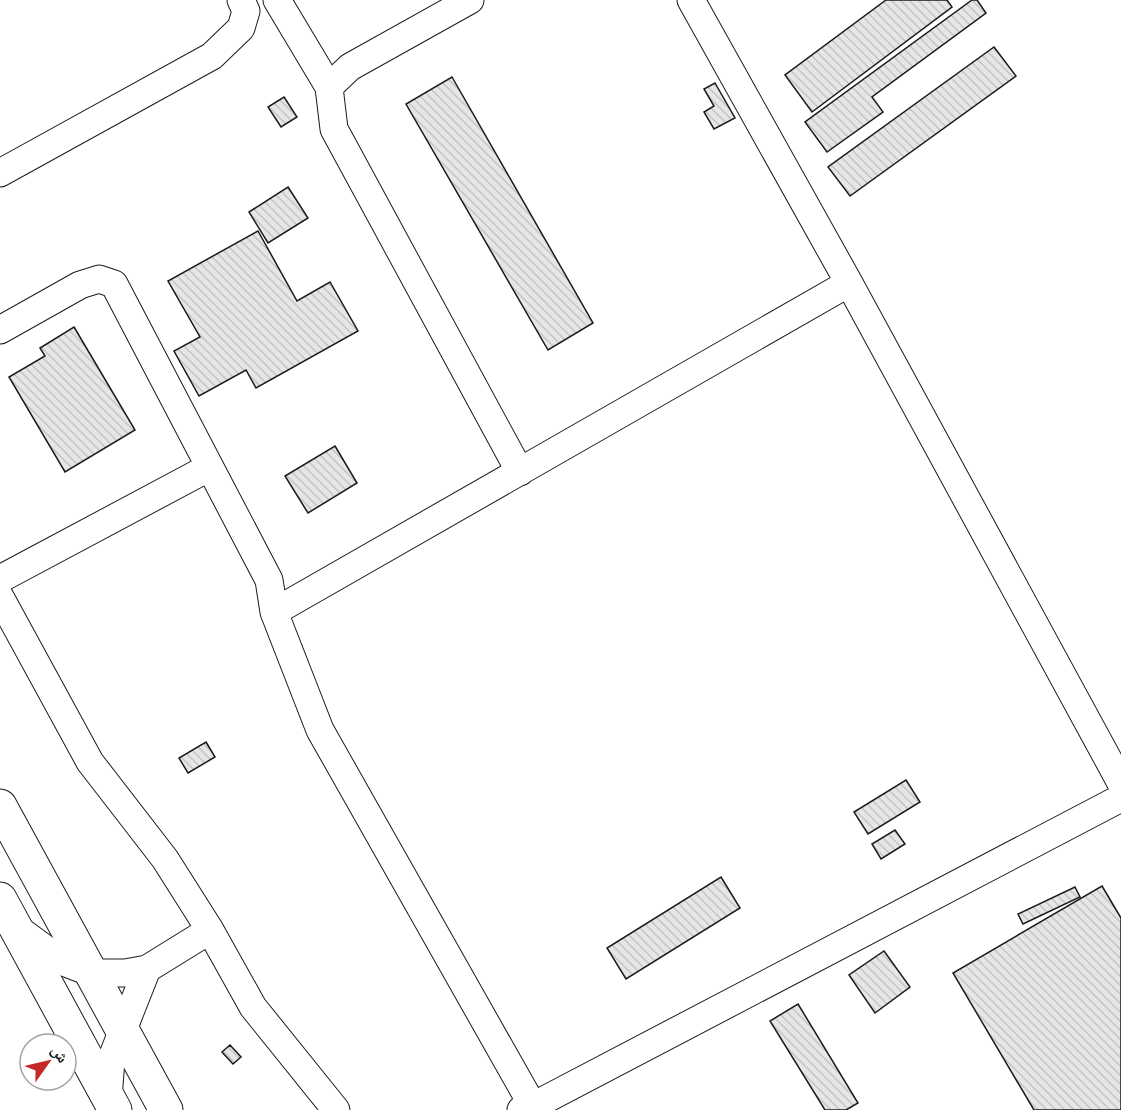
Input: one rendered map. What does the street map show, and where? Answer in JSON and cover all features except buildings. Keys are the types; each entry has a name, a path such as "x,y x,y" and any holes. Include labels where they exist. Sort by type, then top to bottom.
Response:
{"main road":[{"path":"0,806 166,1110"},
{"path":"8,913 111,1104"}],"lane":[{"path":"0,173 212,56 242,28 246,11 241,0"},
{"path":"277,0 329,87 334,129 520,472"},
{"path":"329,87 351,67 470,0"},
{"path":"691,0 849,283 1121,783"},
{"path":"0,330 80,285 99,279 114,284 269,580 274,612 320,730 530,1109 1121,798"},
{"path":"274,612 849,283"},
{"path":"0,579 210,467"},
{"path":"0,597 90,762 165,859 210,930 253,1007 336,1110"},
{"path":"8,913 63,962 92,973 125,973 147,969 210,930"},
{"path":"111,1104 111,1060 147,969"}]}
